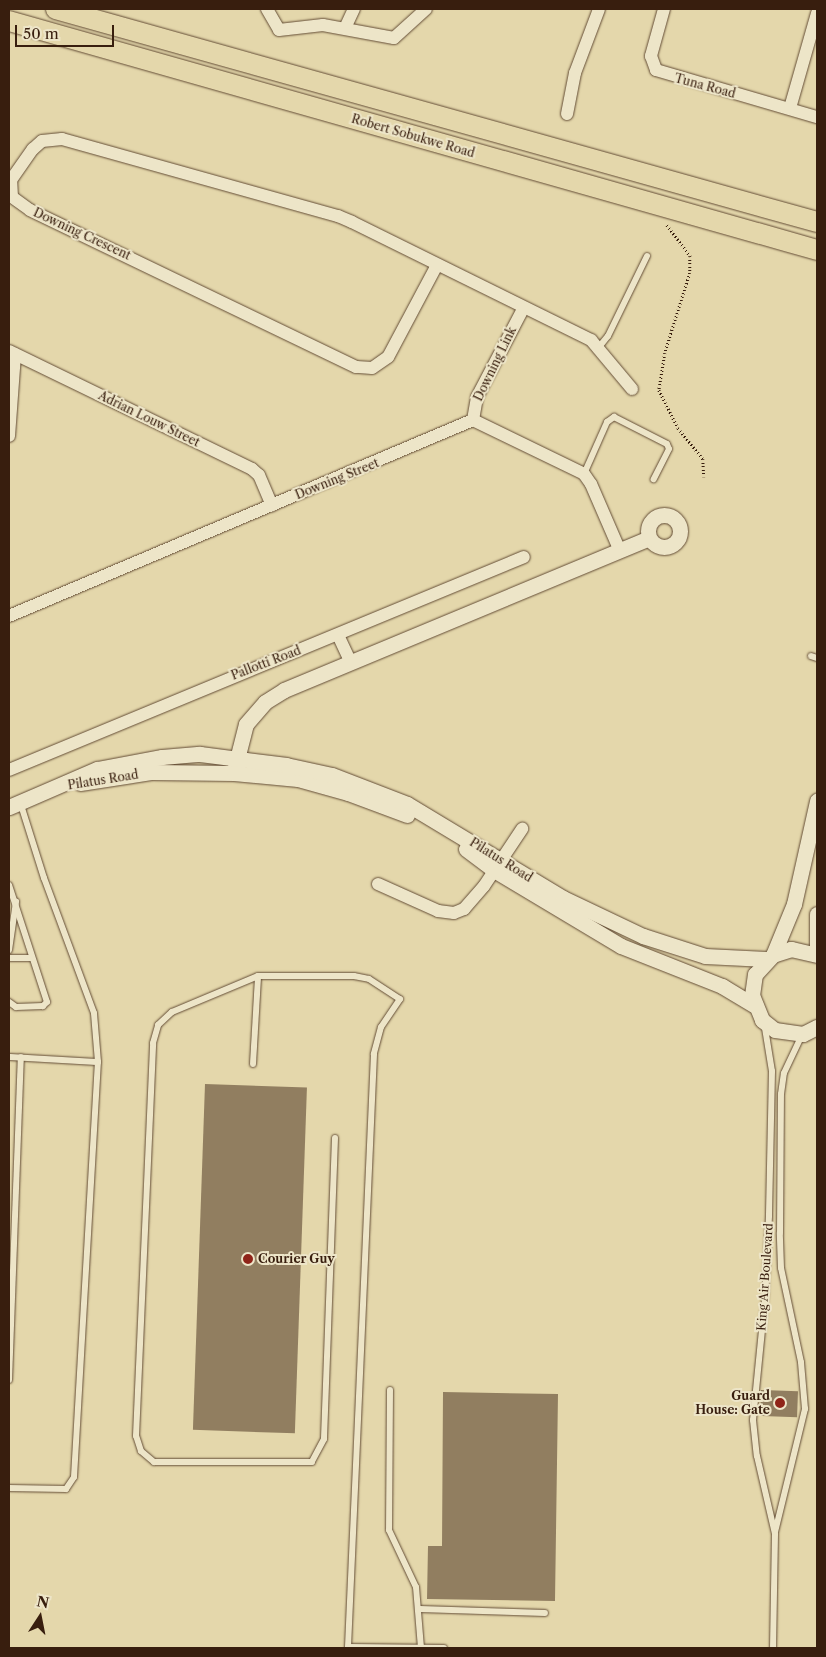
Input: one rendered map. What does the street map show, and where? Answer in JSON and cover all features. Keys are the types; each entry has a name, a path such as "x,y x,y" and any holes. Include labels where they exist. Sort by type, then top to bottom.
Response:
{"main road":[{"name":"Robert Sobukwe Road","path":"56,9 817,222"},
{"name":"Robert Sobukwe Road","path":"9,21 817,250"}],"street":[{"path":"267,9 279,30 323,25 346,26 394,38 426,9"},
{"path":"346,26 354,9"},
{"path":"567,114 575,73 598,9"},
{"name":"Tuna Road","path":"664,9 651,56 656,70 817,117"},
{"path":"790,108 817,13"},
{"name":"Downing Crescent","path":"437,265 388,357 372,368 356,367 23,206 12,197 11,180 37,145 51,139 62,139 338,216 579,334 599,347 632,389"},
{"name":"Downing Link","path":"473,420 477,397 523,308"},
{"path":"9,436 12,352"},
{"name":"Adrian Louw Street","path":"12,352 252,468 259,475 272,505"},
{"path":"473,420 584,474 592,484 620,551"},
{"name":"Downing Street","path":"9,616 473,420"},
{"path":"235,766 246,724 265,702 284,690 649,538"},
{"name":"Pallotti Road","path":"9,770 524,557"},
{"path":"338,635 351,663"},
{"name":"Pilatus Road","path":"14,805 61,786 152,772 235,766 298,779 399,811 474,853 643,936 705,956 770,957 791,949 817,956"},
{"path":"817,801 794,904 770,957 752,984 754,1005 762,1020 775,1030 803,1034 817,1028"},
{"path":"378,884 438,911 454,913 470,904 522,829"},
{"name":"Pilatus Road","path":"498,865 621,946 722,986 754,1005"},
{"path":"817,914 817,951"}],"lane":[{"path":"599,347 608,336 647,256"},
{"path":"584,474 608,422 614,417 667,444 669,449 654,479"},
{"path":"9,1488 66,1489 74,1477 98,1062 94,1013 44,878 14,805"},
{"path":"9,885 28,934 31,958 46,1005 16,1006 9,1002"},
{"path":"9,950 16,902"},
{"path":"9,958 31,958"},
{"path":"253,1064 258,976"},
{"path":"335,1138 324,1439 312,1462 154,1462 141,1451 136,1436 154,1035 158,1025 172,1012 258,976 354,976 369,979 400,999 381,1027 374,1054 348,1648 444,1648"},
{"name":"King Air Boulevard","path":"762,1020 768,1035 772,1071 769,1216 766,1300 753,1420 757,1456 775,1534"},
{"name":"King Air Boulevard","path":"773,1648 775,1534 804,1409 801,1362 781,1268 780,1233 784,1073 803,1034"},
{"path":"9,1057 98,1062"},
{"path":"9,1380 21,1057"},
{"path":"390,1390 389,1530 393,1545 414,1580 420,1609 421,1648"},
{"path":"420,1609 545,1613"}],"path":[{"path":"662,219 686,247 690,256 690,273 665,353 659,390 678,428 703,459 704,477"}],"building":[{"name":"Courier Guy","path":"205,1084 307,1088 295,1433 193,1430"},
{"name":"Guard House: Gate","path":"761,1390 798,1391 797,1417 760,1416"},
{"path":"443,1392 558,1394 555,1601 427,1599 428,1546 442,1546"}],"place":[{"name":"Courier Guy","path":"248,1259"},
{"name":"Guard House: Gate","path":"780,1403"}]}
